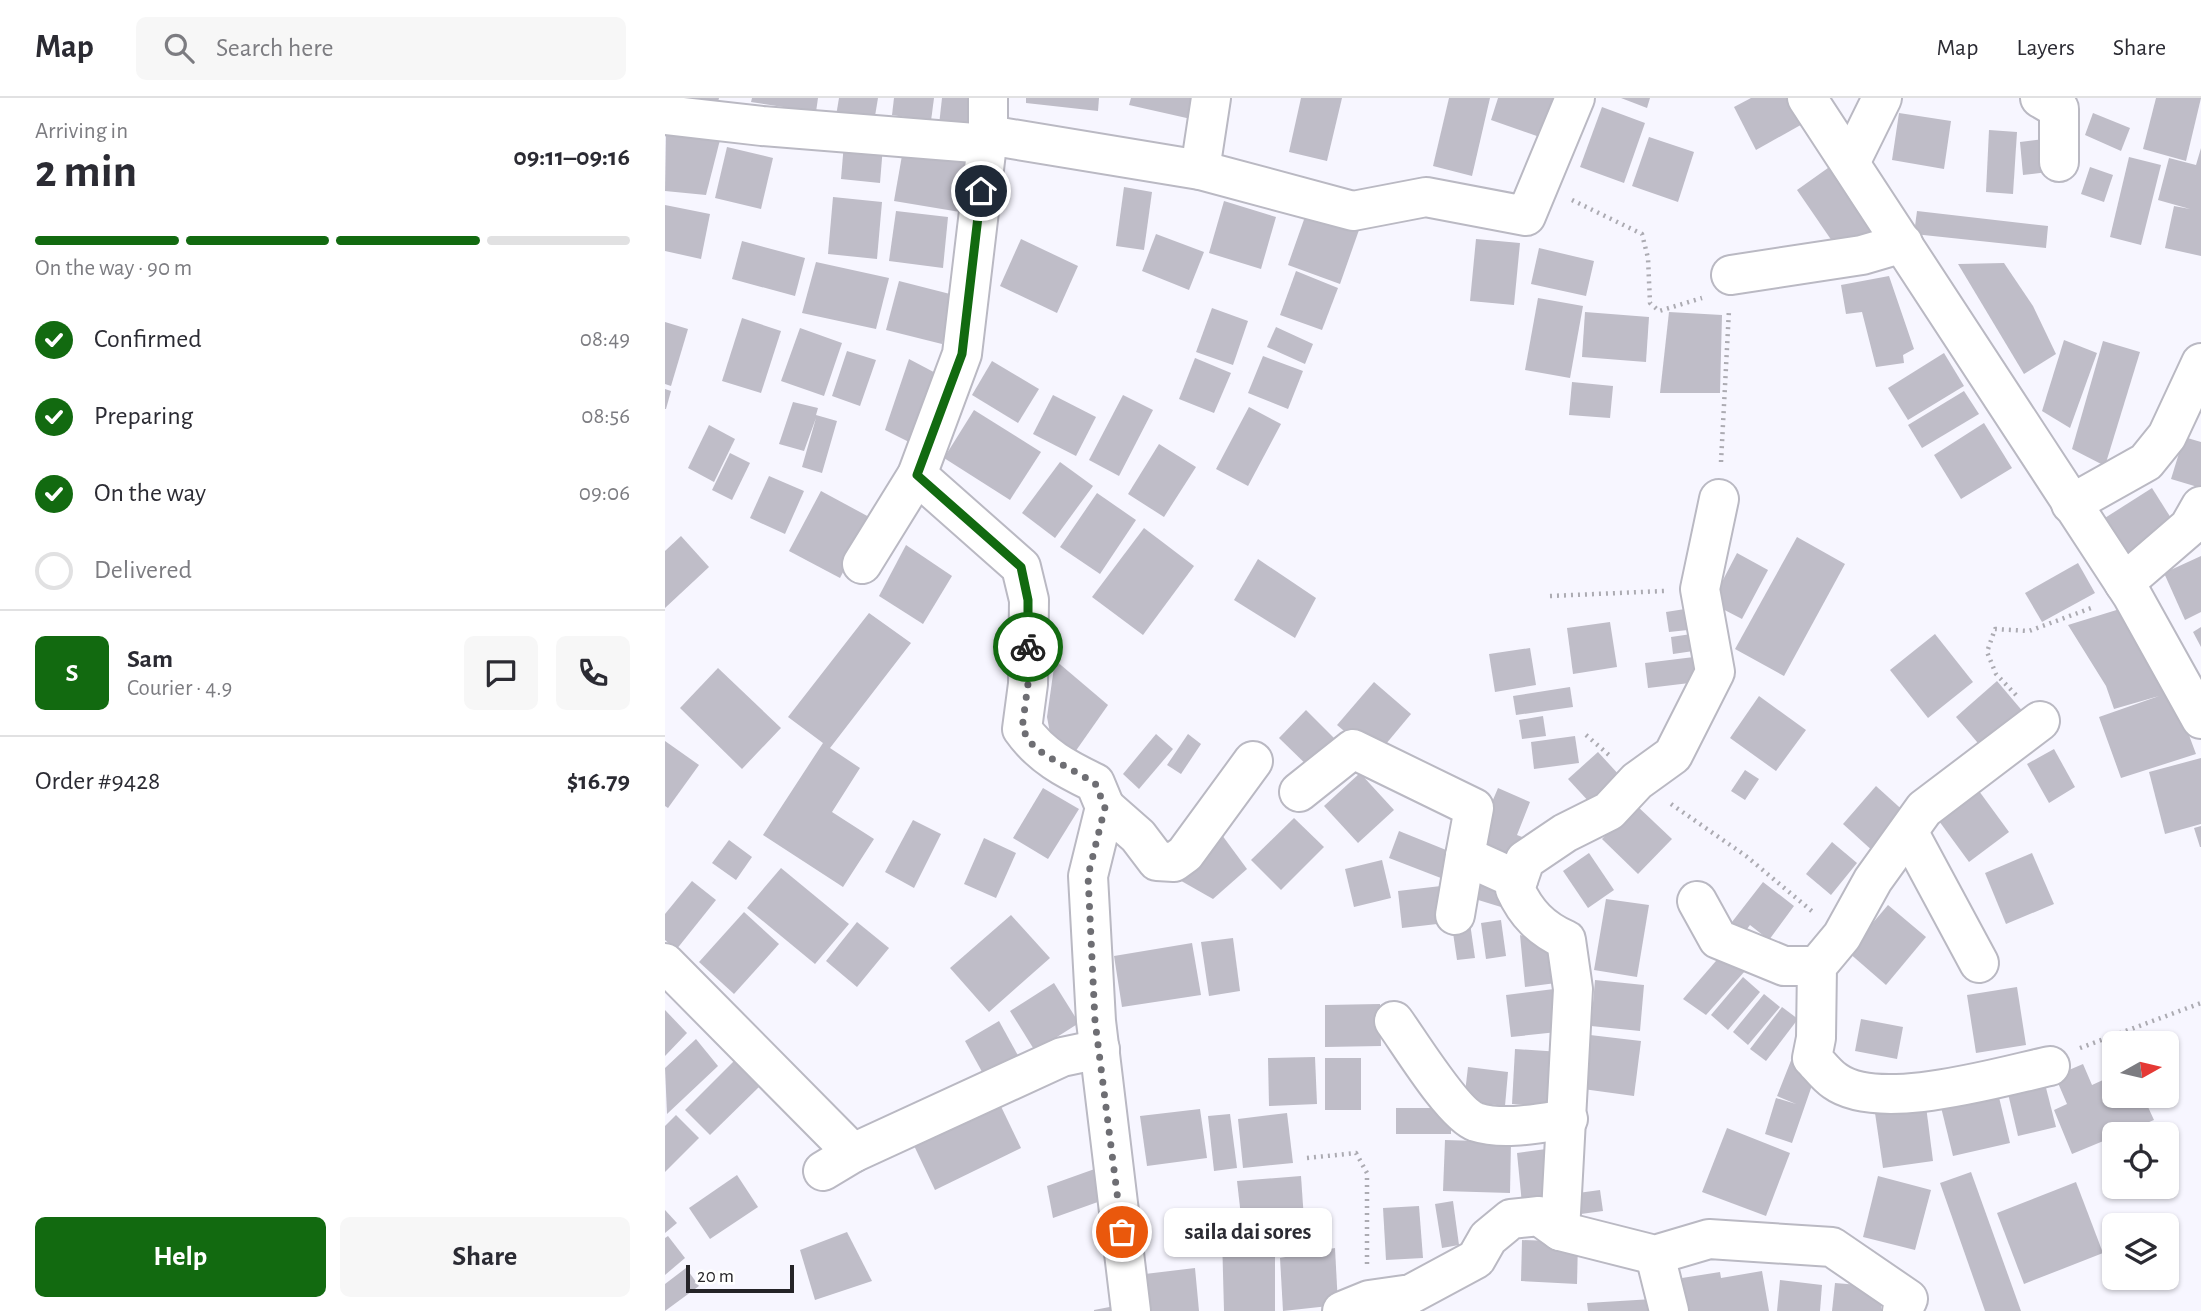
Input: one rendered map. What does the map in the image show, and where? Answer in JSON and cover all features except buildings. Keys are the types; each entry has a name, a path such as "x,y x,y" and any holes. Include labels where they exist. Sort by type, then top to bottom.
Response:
{"street":[{"path":"862,564 917,475 962,354 988,140 988,98"},
{"path":"1200,170 1212,98"},
{"path":"665,115 762,126 988,140 1200,170 1353,211 1426,197 1526,216 1575,98"},
{"path":"1807,98 2128,589 2201,719"},
{"path":"1850,163 1882,98"},
{"path":"2041,98 2059,109 2059,162"},
{"path":"1731,275 1862,255 1903,243"},
{"path":"2071,503 2146,462 2167,436 2201,363"},
{"path":"917,475 1021,567 1028,600 1028,684 1022,729 1034,747 1095,783 1105,807 1138,836 1157,861 1174,862 1185,854 1253,761"},
{"path":"1560,1231 1573,989 1566,940 1551,933 1526,913 1514,889 1525,860 1565,834 1609,811 1637,781 1673,755 1715,672 1700,589 1719,499"},
{"path":"2128,589 2189,527 2201,506"},
{"path":"2039,721 1924,809 1873,880 1842,936 1817,966 1816,1038 1812,1058 1836,1082 1879,1094 1955,1089 2050,1066"},
{"path":"1299,792 1353,749 1474,808 1455,915"},
{"path":"1105,807 1088,876 1100,1049 1131,1311"},
{"path":"1909,832 1979,963"},
{"path":"1465,856 1518,880"},
{"path":"1697,901 1718,939 1784,966 1817,966"},
{"path":"665,963 838,1162 1062,1056 1100,1049"},
{"path":"1394,1021 1447,1096 1474,1121 1524,1125 1568,1119"},
{"path":"1350,1308 1411,1294 1476,1259 1488,1238 1511,1219 1539,1216 1560,1231 1655,1255 1709,1238 1832,1247 1915,1307"},
{"path":"1655,1255 1669,1311"}],"path":[{"path":"1536,192 1566,198 1642,234 1648,258 1650,303 1659,311 1713,295 1731,275"},
{"path":"1719,499 1731,275"},
{"path":"1550,596 1700,589"},
{"path":"2039,721 1996,674 1987,652 1995,629 2029,631 2128,589"},
{"path":"1586,735 1637,781 1746,856 1842,936"},
{"path":"2050,1066 2078,1049 2201,1003"},
{"path":"1307,1158 1356,1153 1367,1173 1369,1203 1366,1246 1350,1308"}],"way so far":[{"path":"1028,647 1028,684 1022,729 1034,747 1060,765 1095,783 1105,807 1088,876 1095,1021 1122,1232"}],"place":[{"name":"saila dai sores","path":"1122,1232"}],"route":[{"path":"981,191 962,354 917,475 1021,567 1028,600 1028,647"}]}
